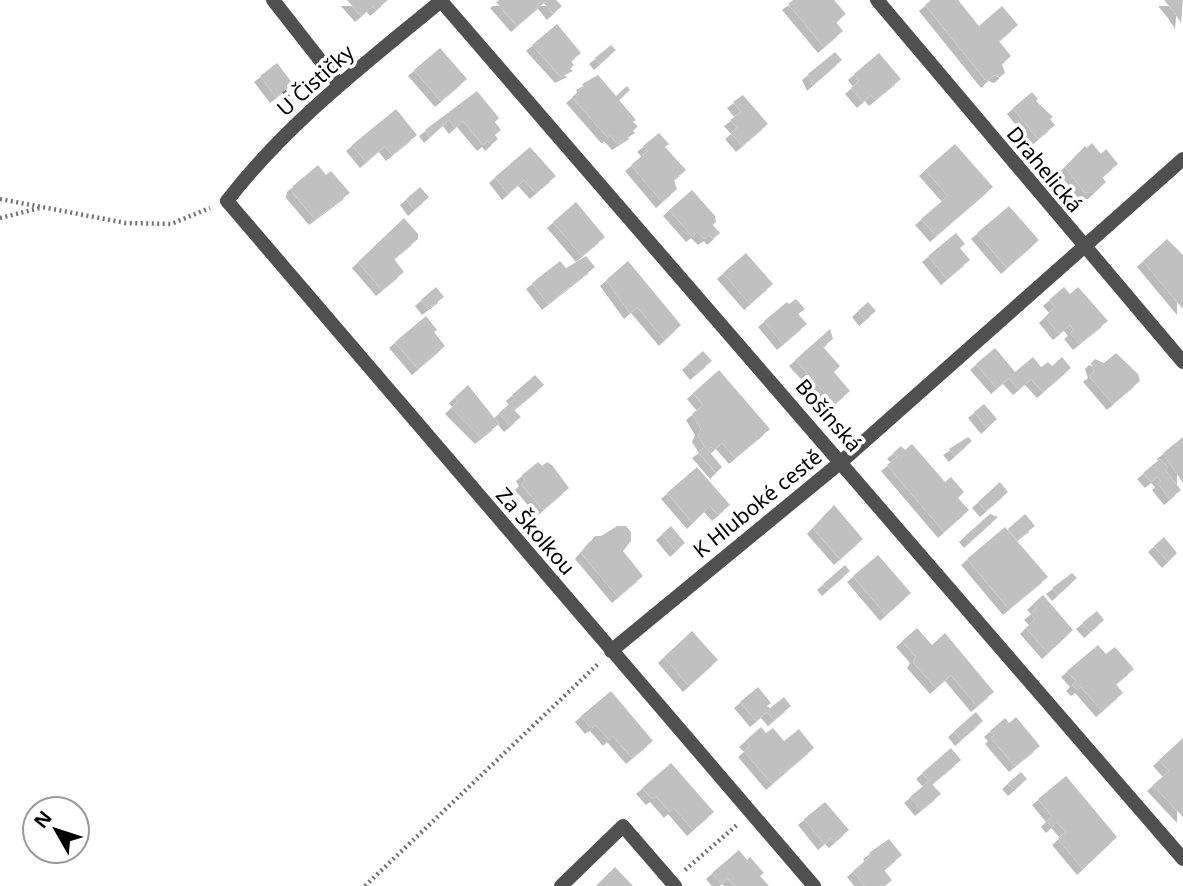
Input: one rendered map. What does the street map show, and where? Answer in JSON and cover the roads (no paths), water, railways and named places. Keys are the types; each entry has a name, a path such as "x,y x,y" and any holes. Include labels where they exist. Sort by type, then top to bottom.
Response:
{"street":[{"path":"274,0 338,83"},
{"name":"U Čističky","path":"227,201 251,170 338,83 442,0"},
{"name":"Bošínská","path":"442,0 1183,859"},
{"name":"Drahelická","path":"877,0 1083,247 1183,362"},
{"name":"K Hluboké cestě","path":"611,651 841,461 1183,159"},
{"name":"Za Školkou","path":"227,201 814,886"},
{"path":"561,886 624,826 673,884"}]}
